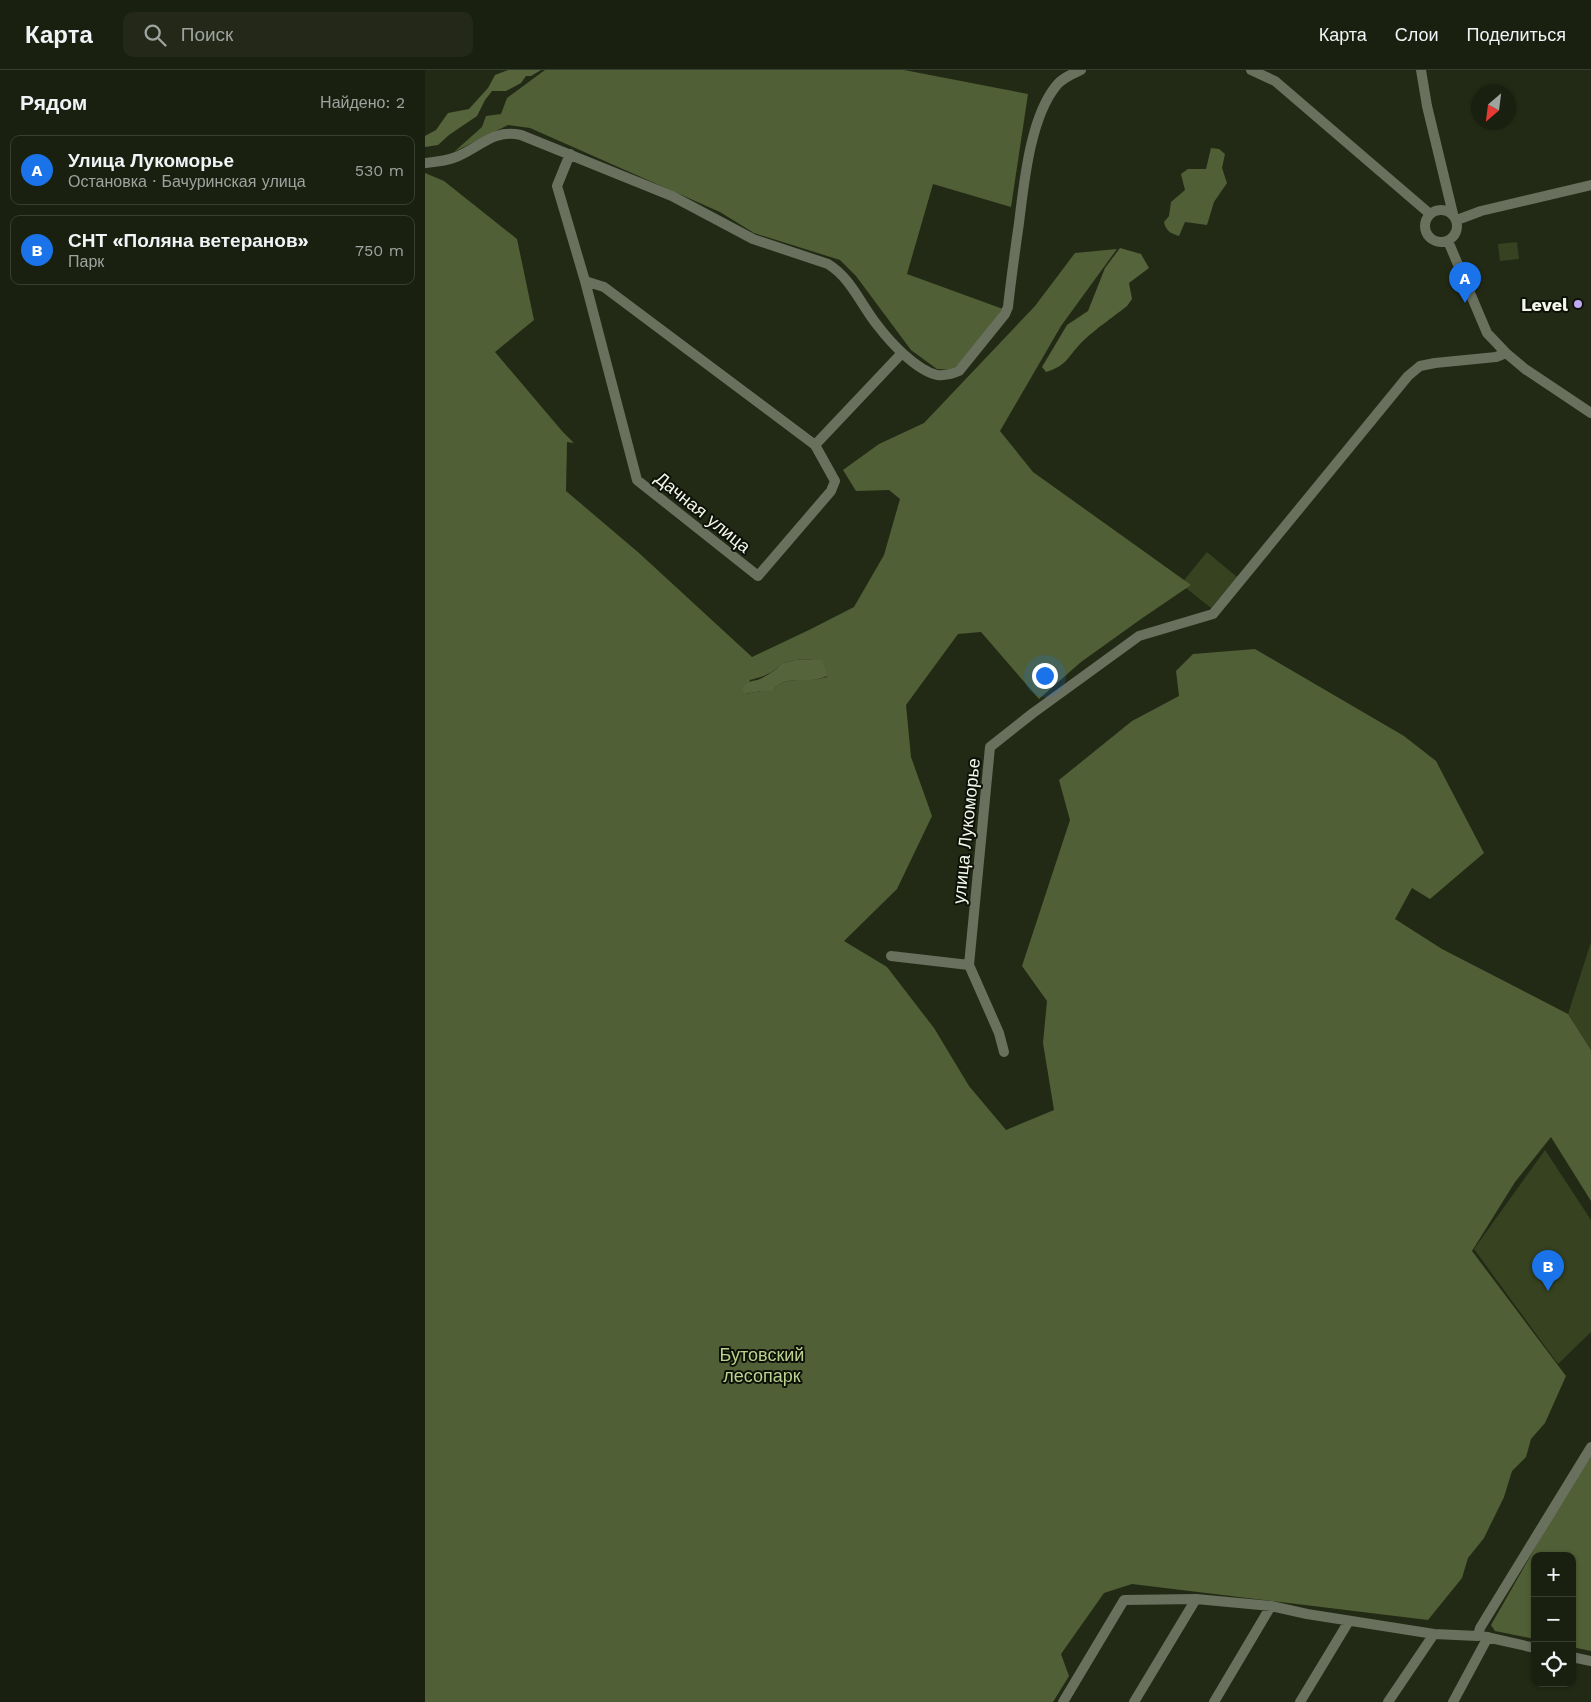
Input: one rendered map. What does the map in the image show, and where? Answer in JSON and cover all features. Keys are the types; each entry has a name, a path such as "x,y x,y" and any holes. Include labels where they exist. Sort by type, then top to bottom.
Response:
{"street":[{"path":"425,163 456,157 500,134 510,133 521,135 570,154 672,196 753,239 828,264 837,269 878,326 902,352 924,369 937,374 949,375 959,371 1001,322 1008,307 1023,186 1031,143 1050,94 1057,84 1081,70"},
{"path":"1251,70 1275,81 1430,214"},
{"path":"1421,70 1432,131 1455,217 1458,226 1453,238 1448,241 1435,241 1426,232 1425,226 1430,214 1435,211 1441,210 1455,217 1591,186"},
{"name":"Дачная улица","path":"570,154 557,186 585,281 637,480 758,576 831,491 835,481 815,445 604,287 585,281"},
{"path":"1448,241 1487,333 1506,354 1525,369 1591,413"},
{"path":"815,445 902,352"},
{"name":"улица Лукоморье","path":"1004,1052 999,1033 969,966 991,747 1033,713 1139,636 1213,614 1408,376 1420,366 1496,357 1506,354"},
{"path":"891,956 969,966"},
{"path":"1453,1702 1483,1636 1480,1628 1591,1446"},
{"path":"1063,1702 1125,1600 1196,1599 1271,1606 1349,1621 1434,1634 1483,1636 1531,1647"},
{"path":"1134,1702 1196,1599"},
{"path":"1214,1702 1271,1606"},
{"path":"1300,1702 1349,1621"},
{"path":"1388,1702 1434,1634"},
{"path":"1576,1658 1591,1661"}],"shaded area":[{"path":"508,70 541,70 531,76 526,76 521,83 506,91 492,91 477,116 438,145 425,147 425,136 436,130 448,113 469,109 488,88 495,75"},
{"path":"1517,242 1519,259 1500,261 1498,244"},
{"path":"1120,248 1141,254 1149,268 1129,283 1132,299 1127,306 1084,340 1064,363 1046,372 1042,367 1067,325 1088,311 1105,268"},
{"path":"1207,552 1237,577 1211,608 1181,584"},
{"path":"814,659 823,661 827,676 815,680 785,682 773,691 745,694 742,690 749,682 768,675 783,662"},
{"path":"1591,942 1591,1050 1568,1014"},
{"path":"1545,1150 1591,1220 1591,1332 1558,1364 1474,1249"}],"green space":[{"path":"545,70 904,70 1028,94 1011,207 933,184 907,274 1003,309 959,365 952,370 937,369 911,350 856,276 840,260 754,233 720,212 530,128 508,125 454,152 482,127 486,116 501,114 507,98"},
{"path":"1211,148 1219,149 1225,154 1222,168 1227,183 1214,202 1207,225 1185,222 1179,236 1173,234 1167,230 1164,222 1169,216 1171,202 1185,190 1181,174 1188,169 1206,169"},
{"name":"Бутовский лесопарк","path":"425,173 444,181 517,239 534,320 495,352 574,443 567,442 566,491 639,553 752,657 854,607 884,555 900,499 889,490 856,491 843,470 879,444 924,423 1035,306 1075,253 1117,249 1061,326 1000,431 1033,472 1191,585 1081,662 1039,699 981,632 958,634 906,705 911,757 932,816 897,889 844,941 887,967 934,1028 969,1086 1006,1130 1054,1110 1043,1043 1047,1001 1022,966 1070,820 1059,780 1132,721 1179,696 1176,671 1193,654 1255,649 1404,736 1436,761 1484,853 1430,899 1412,888 1395,919 1442,949 1568,1014 1591,1050 1591,1201 1551,1137 1515,1182 1472,1251 1566,1376 1545,1423 1531,1439 1526,1457 1512,1471 1504,1497 1484,1538 1468,1558 1462,1578 1428,1620 1132,1584 1104,1593 1061,1654 1069,1676 1053,1702 425,1702","holes":["814,659 827,677 785,682 773,691 745,694 750,680 768,674 783,662"]},
{"path":"1591,1456 1591,1651 1576,1648 1576,1552 1533,1552 1568,1490"},
{"path":"1531,1555 1531,1638 1495,1631 1491,1625"}],"place":[{"name":"Улица Лукоморье","path":"1465,303"},
{"name":"Level","path":"1578,304"},
{"name":"СНТ «Поляна ветеранов»","path":"1548,1291"}]}
